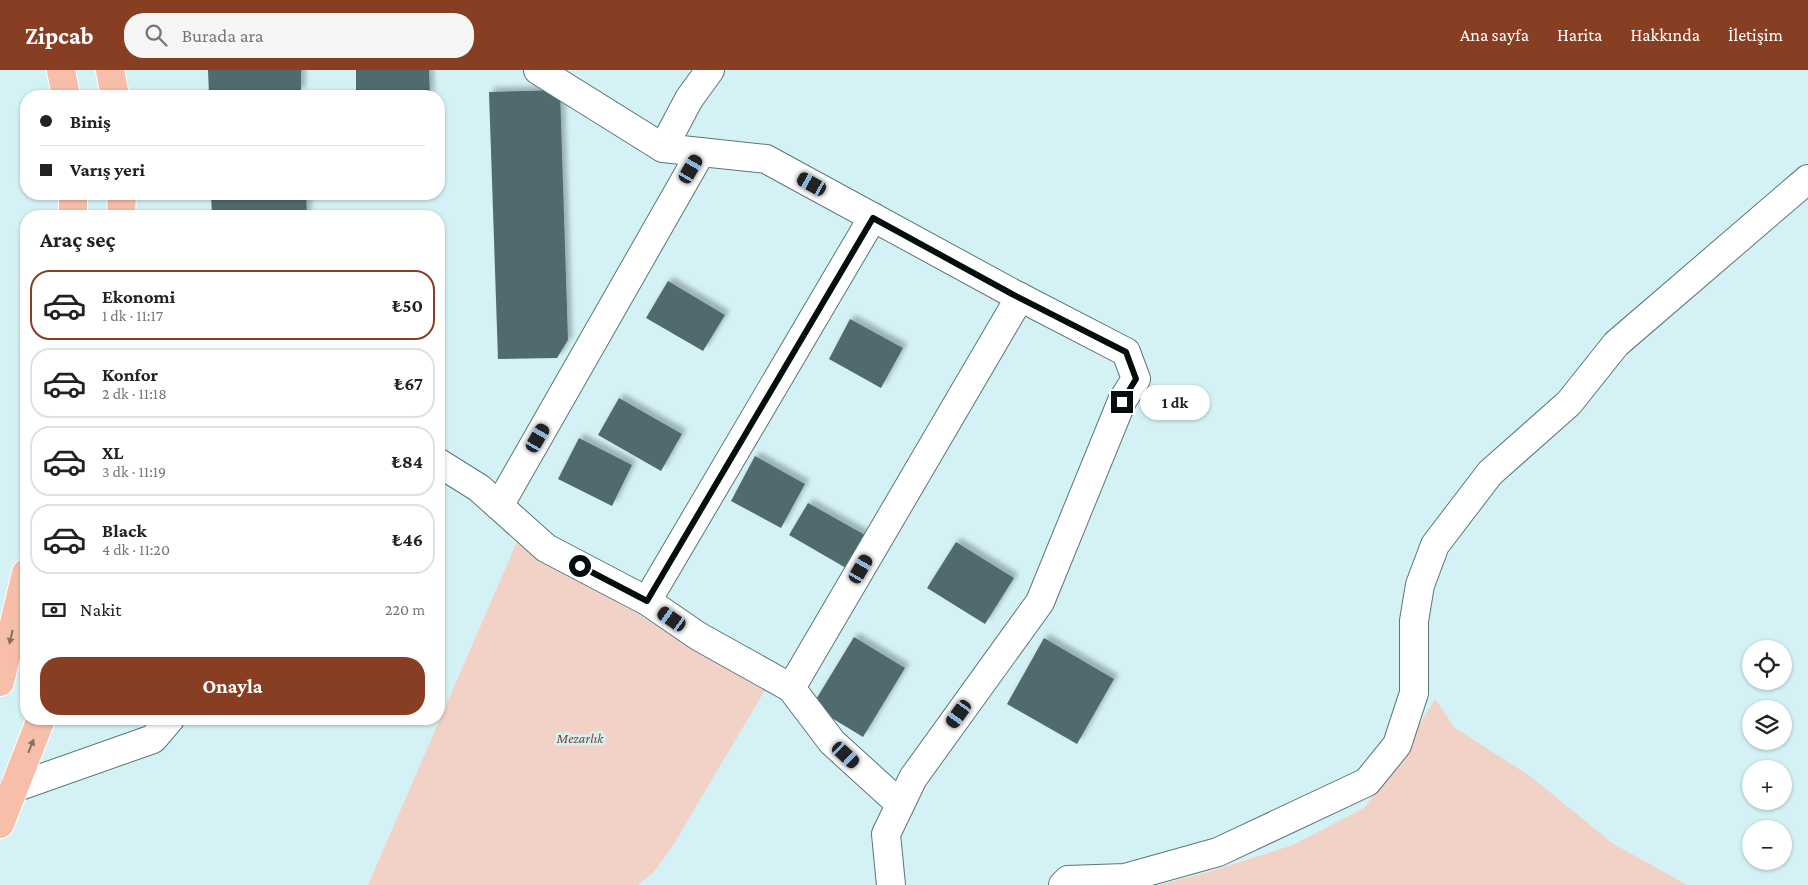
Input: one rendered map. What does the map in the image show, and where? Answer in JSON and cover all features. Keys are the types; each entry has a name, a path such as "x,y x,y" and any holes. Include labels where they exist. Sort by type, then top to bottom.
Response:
{"main road":[{"path":"61,70 65,90"},
{"path":"110,70 114,90"},
{"path":"0,682 20,598"},
{"path":"0,824 39,725"}],"street":[{"path":"538,70 663,148 766,159 1020,298 1126,352 1136,379 1122,402 1040,602 913,778 886,834 891,885"},
{"path":"663,148 690,99 710,70"},
{"path":"499,506 701,152"},
{"path":"1063,885 1068,880 1125,878 1218,852 1366,782 1397,746 1414,693 1414,621 1420,585 1435,545 1490,473 1569,403 1616,344 1808,179"},
{"path":"647,601 873,218"},
{"path":"791,688 1020,298"},
{"path":"445,467 480,488 546,548 647,601 698,636 791,688 832,742 900,804"},
{"path":"14,788 153,739 165,725"}],"green space":[{"name":"Mezarlık","path":"517,542 765,690 672,847 653,873 638,885 368,885 438,725 445,725 445,708"},
{"path":"1435,699 1455,728 1530,776 1612,843 1687,885 1159,885 1212,871 1293,845 1364,808 1390,773"}],"building":[{"path":"208,70 301,70 301,90 209,90"},
{"path":"356,70 429,70 430,90 356,90"},
{"path":"560,90 568,340 557,358 498,359 489,92"},
{"path":"211,200 306,200 307,210 212,210"},
{"path":"668,281 725,315 703,351 646,318"},
{"path":"850,319 903,348 881,388 829,359"},
{"path":"619,398 682,434 661,471 598,435"},
{"path":"579,438 632,465 612,506 558,479"},
{"path":"755,456 805,484 781,528 731,501"},
{"path":"808,503 865,535 846,568 789,535"},
{"path":"956,542 1014,578 985,624 927,588"},
{"path":"854,637 905,668 863,737 812,706"},
{"path":"1044,638 1114,679 1077,744 1007,704"}],"route":[{"path":"580,566 647,601 873,218 1012,294 1126,352 1136,379 1122,402"}]}
